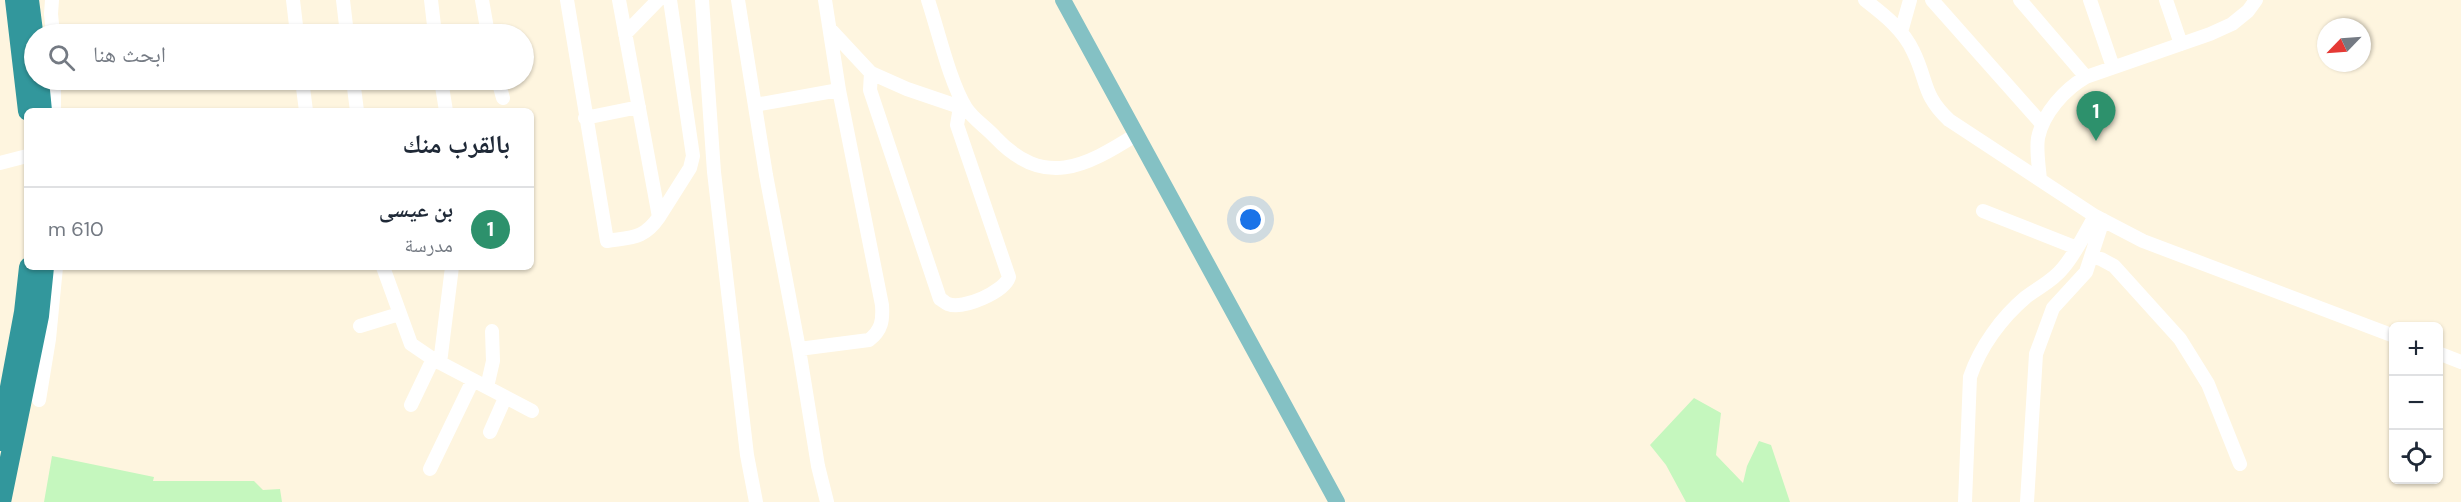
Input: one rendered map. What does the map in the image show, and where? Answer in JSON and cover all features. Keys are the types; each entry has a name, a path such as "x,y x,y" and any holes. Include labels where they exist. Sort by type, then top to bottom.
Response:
{"highway":[{"path":"15,0 24,83"},
{"path":"29,0 32,24"},
{"path":"25,90 27,108"},
{"path":"40,90 42,108"},
{"path":"0,441 24,312 29,270"},
{"path":"2,502 39,316 44,270"}],"main road":[{"path":"37,24 38,0"},
{"path":"1063,0 1337,502"}],"street":[{"path":"52,0 52,24"},
{"path":"293,0 296,24"},
{"path":"343,0 346,24"},
{"path":"431,0 434,24"},
{"path":"482,0 486,24"},
{"path":"567,0 607,241 640,236 652,227 690,168 693,156 670,0"},
{"path":"619,0 659,217"},
{"path":"626,34 658,0"},
{"path":"702,0 714,172 747,455 756,502"},
{"path":"738,0 818,466 827,502"},
{"path":"799,349 869,340 877,334 883,321 882,304 839,90 825,0"},
{"path":"871,73 870,90 940,299 949,305 964,305 999,291 1007,285 1010,277 957,125 963,108 928,0"},
{"path":"1865,0 1889,19 1913,49 1928,96 1935,107 1949,120 2099,218 2143,241 2389,334"},
{"path":"1901,32 1910,0"},
{"path":"1932,0 2042,124"},
{"path":"2020,0 2086,77"},
{"path":"2081,0 2097,20"},
{"path":"2090,0 2113,67"},
{"path":"2166,0 2181,44"},
{"path":"2040,180 2038,140 2042,124 2071,86 2086,77 2232,24 2248,11 2256,0"},
{"path":"830,29 871,73 906,89 963,108 1014,156 1042,167 1058,168 1088,162 1137,134"},
{"path":"54,90 54,108"},
{"path":"303,90 306,108"},
{"path":"354,90 357,108"},
{"path":"442,90 443,108"},
{"path":"501,90 503,98"},
{"path":"755,105 839,90"},
{"path":"585,118 639,107"},
{"path":"0,163 24,157"},
{"path":"1983,211 2077,248"},
{"path":"1965,502 1970,377 1974,365 2011,312 2026,297 2050,282 2099,218"},
{"path":"2027,502 2036,354 2053,308 2086,272 2092,257 2099,218"},
{"path":"2092,257 2114,266 2180,339 2208,384 2240,464"},
{"path":"39,400 49,339 56,270"},
{"path":"384,270 411,344 437,361 532,411"},
{"path":"411,405 437,361 452,270"},
{"path":"360,326 399,314"},
{"path":"487,387 493,362 492,332"},
{"path":"2443,355 2461,362"},
{"path":"430,469 473,380"},
{"path":"490,432 505,398"}],"green space":[{"path":"1694,398 1721,413 1716,455 1743,483 1747,466 1759,441 1771,445 1790,502 1686,502 1666,465 1650,445"},
{"path":"52,456 154,477 153,481 254,481 263,490 280,489 282,502 44,502"}],"place":[{"name":"بن عيسى","path":"2096,141"}]}
